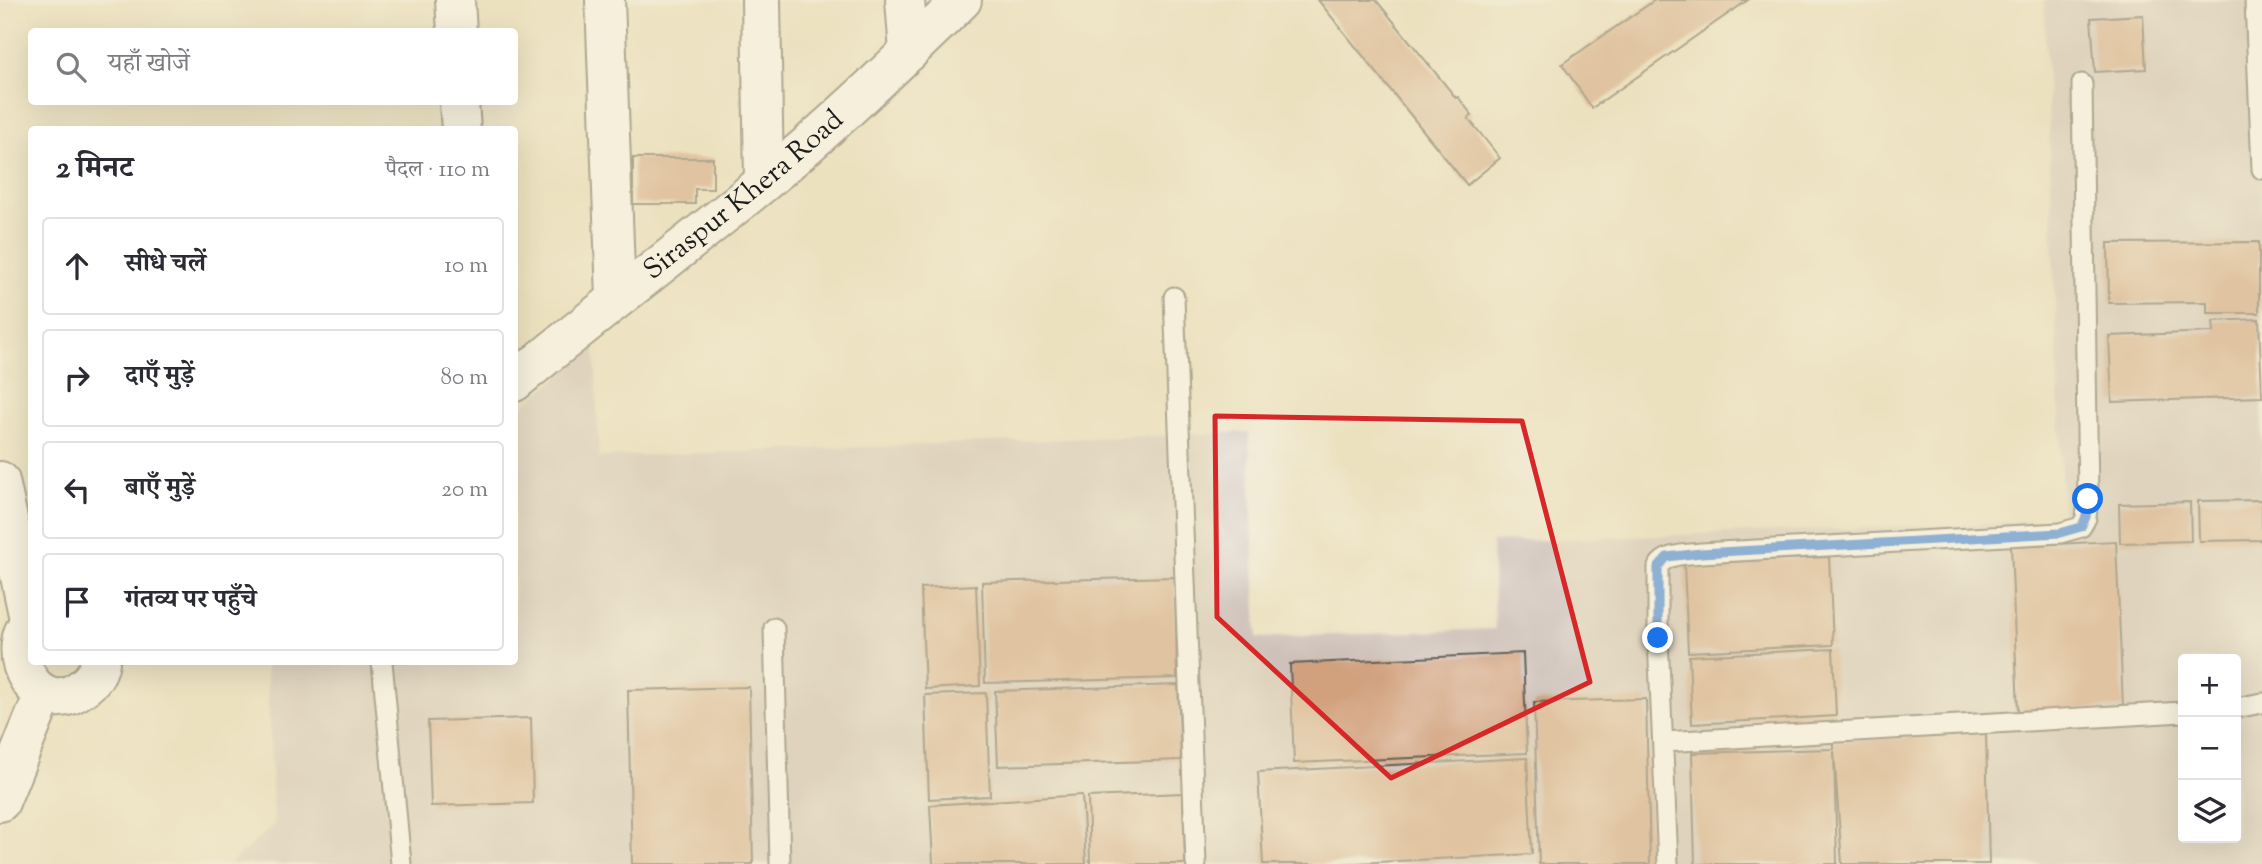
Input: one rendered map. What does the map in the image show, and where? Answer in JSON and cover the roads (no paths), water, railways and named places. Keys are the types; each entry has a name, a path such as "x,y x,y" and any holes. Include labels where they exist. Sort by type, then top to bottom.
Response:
{"street":[{"path":"455,0 457,28"},
{"path":"605,0 616,298"},
{"path":"761,0 764,182"},
{"path":"905,0 909,52"},
{"name":"Siraspur Khera Road","path":"518,379 764,182 909,52 962,0"},
{"path":"459,105 461,126"},
{"path":"0,481 28,606"},
{"path":"28,623 20,632 15,646 21,676 31,687 44,694 62,696 78,692 92,681 99,665"},
{"path":"0,802 44,694"}],"lane":[{"path":"2255,0 2262,169"},
{"path":"1668,864 1658,638 1658,567 1667,557 2060,533 2081,527 2086,517 2088,499 2082,84"},
{"path":"1174,297 1196,864"},
{"path":"774,628 780,864"},
{"path":"382,665 401,864"},
{"path":"2241,707 2262,703"},
{"path":"1664,742 2178,712"}]}
